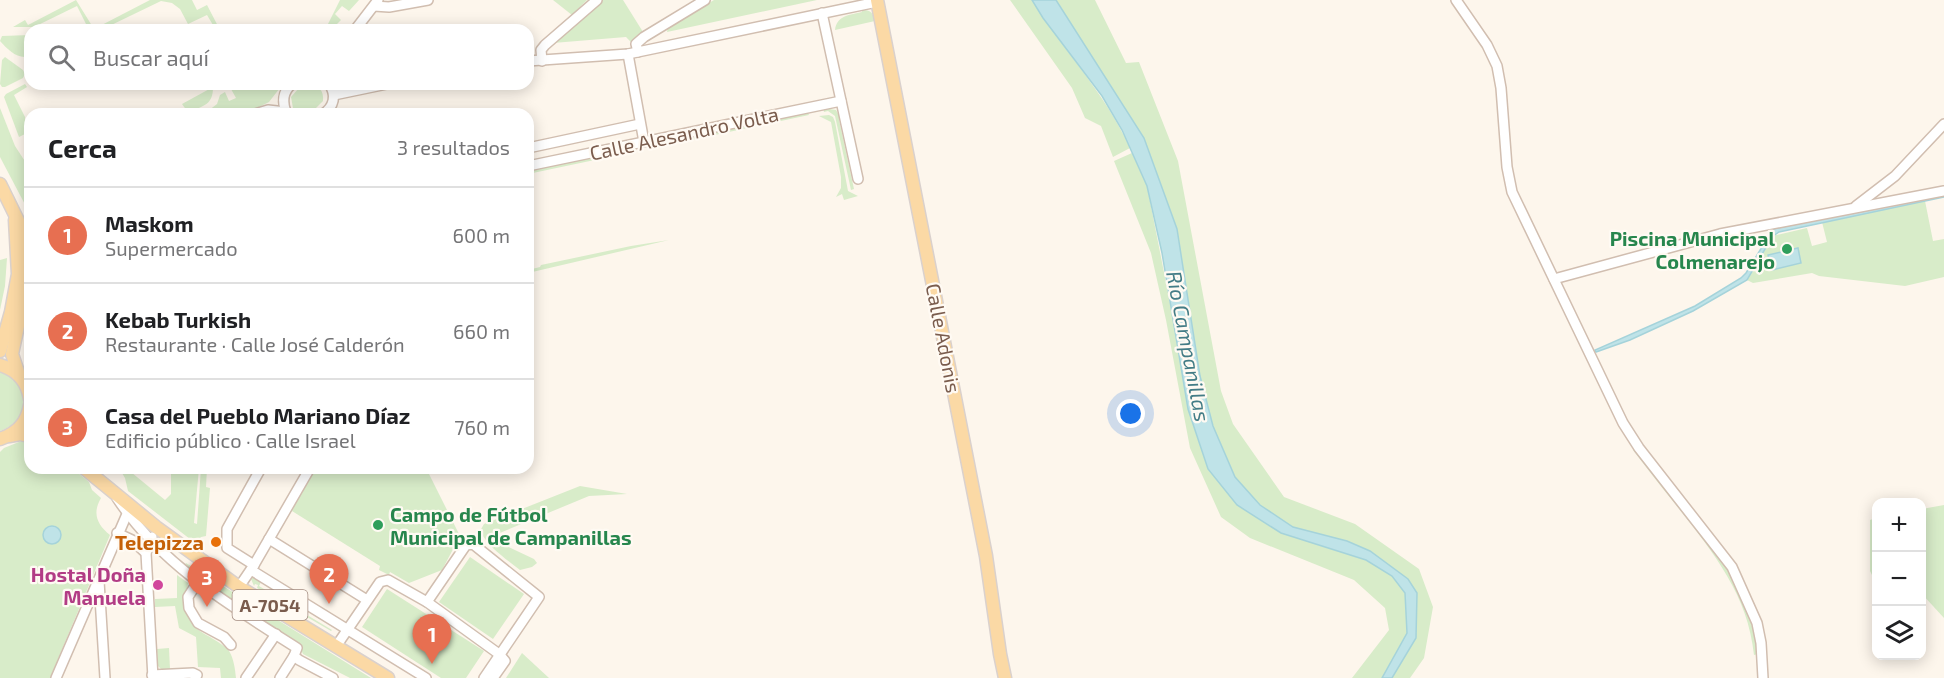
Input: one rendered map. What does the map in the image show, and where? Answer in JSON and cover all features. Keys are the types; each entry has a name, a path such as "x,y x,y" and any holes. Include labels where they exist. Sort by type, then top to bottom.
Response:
{"main road":[{"name":"Calle Adonis","path":"877,1 986,556 1005,678"},
{"path":"0,184 14,210 24,237"},
{"path":"0,351 11,312 24,245"},
{"path":"24,298 12,354 24,373"},
{"path":"0,365 24,375"},
{"path":"2,438 17,431 24,423"},
{"path":"2,438 24,435"},
{"name":"A-7054","path":"91,474 156,527 239,587 388,678"}],"street":[{"path":"360,24 376,3 389,7 428,0"},
{"path":"542,61 541,50 597,0"},
{"path":"644,142 633,53 636,44 705,0"},
{"path":"1456,0 1487,45 1497,66 1501,88 1507,167 1512,192 1623,423 1732,567 1757,623 1763,678"},
{"path":"534,61 633,53 877,1"},
{"path":"822,13 858,179"},
{"path":"285,108 284,93 287,90"},
{"path":"330,108 334,96 332,90"},
{"path":"334,96 360,90"},
{"name":"Calle Alesandro Volta","path":"534,165 841,101"},
{"name":"Calle Alesandro Volta","path":"534,146 640,124"},
{"path":"1854,208 1895,176 1944,124"},
{"path":"1554,279 1720,234 1944,191"},
{"path":"258,474 227,529 226,548 253,568 426,678"},
{"path":"239,587 253,568 307,474"},
{"path":"112,491 127,514 150,541 197,583 297,648 280,678"},
{"path":"58,677 117,533 127,514"},
{"path":"156,527 146,553 152,676 193,673 197,675 195,678"},
{"path":"117,533 132,540 146,553"},
{"path":"269,540 366,600"},
{"path":"427,602 466,545 473,544 539,597 484,678"},
{"path":"99,578 105,678"},
{"path":"337,645 380,582 388,580 427,602 499,654 505,661 493,678"},
{"path":"197,583 188,597 189,608 198,623 224,637 231,645"},
{"path":"246,678 276,634"},
{"path":"294,656 330,677"}],"green space":[{"path":"76,0 91,24 86,24 77,6 40,24 30,24"},
{"path":"150,0 192,0 197,10 207,5 217,24 212,24 207,15 188,24 180,9 172,3 161,1 113,24 104,24"},
{"path":"340,0 359,0 349,11 342,6 335,14 341,20 337,24 328,24"},
{"path":"553,0 587,0 572,15"},
{"path":"602,0 623,0 643,32 631,42 626,37 553,43"},
{"path":"714,0 817,0 667,32 668,27"},
{"path":"1010,0 1032,0 1109,109 1130,148 1113,157 1101,126 1085,118 1072,88"},
{"path":"1056,0 1095,0 1126,63 1139,62 1178,161 1221,391 1233,424 1284,497 1355,524 1419,569 1433,607 1424,658 1410,678 1392,678 1416,637 1417,593 1370,551 1347,541 1293,527 1259,505 1235,477 1213,426 1200,376 1177,229 1144,138"},
{"path":"862,10 871,12 875,21 835,30 838,21 862,12"},
{"path":"25,20 27,24 24,24 24,27 13,27"},
{"path":"24,35 24,57 10,51 0,41 2,36"},
{"path":"5,57 23,70 23,78 2,87 0,84 2,60"},
{"path":"24,85 24,89 14,95 24,115 24,134 19,137 4,97"},
{"path":"208,90 213,90 207,104 198,108 185,108 182,104"},
{"path":"232,90 278,90 269,102 257,108 212,108 217,104 220,95 225,92 229,101 236,98"},
{"path":"297,90 321,90 323,101 316,108 293,108 291,97"},
{"path":"0,108 15,146 24,160 24,203 0,157"},
{"path":"823,108 836,110 841,119 839,120 854,189 851,190 835,116 828,111 824,112"},
{"path":"808,113 809,115 658,147 658,144"},
{"path":"829,115 835,122 848,191 858,196 844,200 842,194 836,197 841,188 841,177 831,122 819,116"},
{"path":"628,150 628,153 534,173 534,170"},
{"path":"1132,153 1147,186 1188,409 1208,469 1281,533 1366,560 1392,576 1405,593 1407,633 1382,678 1352,678 1389,630 1385,608 1354,580 1250,538 1221,517 1190,448 1151,253 1114,161"},
{"path":"1925,201 1933,241 1944,239 1944,277 1905,286 1819,276 1812,273 1753,283 1747,280 1772,236 1807,228 1812,246 1827,242 1822,222"},
{"path":"669,240 534,272 534,268 541,265"},
{"path":"7,258 5,286 0,310 0,260"},
{"path":"0,371 18,383 24,401 18,419 0,431"},
{"path":"24,440 24,474 79,474 89,482 92,490 101,498 96,514 99,523 110,535 50,678 0,678 0,452"},
{"path":"1634,449 1718,554 1738,590 1748,615 1758,654 1754,655 1744,612 1726,574 1703,539"},
{"path":"123,474 133,474 165,500 171,494 171,474 198,474 194,523 197,524 201,474 207,474 206,487 210,488 206,536 198,540 199,546 128,491"},
{"name":"Campo de Fútbol Municipal de Campanillas","path":"312,474 429,474 460,536 442,570 409,583 390,572 389,575 379,570 380,566 292,511"},
{"path":"580,486 627,494 589,496 495,535 498,542 534,559 537,563 532,567 520,570 492,547 480,531 484,524"},
{"path":"1944,505 1944,618 1926,598 1926,508"},
{"path":"1872,519 1872,575 1870,571 1870,520"},
{"path":"470,557 524,594 493,639 439,602"},
{"path":"186,563 371,678 350,678 303,654 298,643 201,582 183,567"},
{"path":"177,575 188,583 186,609 191,621 201,632 229,651 236,678 221,678 220,668 198,667 196,637 179,628 175,606 155,607 155,599 177,598"},
{"path":"253,577 262,580 259,586 332,630 257,588 258,585 254,586 251,579"},
{"path":"387,589 484,651 466,678 441,678 362,627"},
{"path":"169,648 170,669 161,669 158,666 157,649"},
{"path":"522,653 549,678 506,678"}],"water":[{"name":"Río Campanillas","path":"1032,0 1056,0 1144,138 1177,229 1200,376 1213,426 1235,477 1260,505 1293,527 1347,541 1370,551 1408,579 1417,593 1416,638 1392,678 1382,678 1407,633 1405,593 1392,576 1366,560 1281,533 1237,505 1208,469 1188,409 1162,253 1147,186 1122,130 1102,96"},
{"path":"1944,193 1944,197 1779,232 1772,237 1747,280 1693,311 1630,340 1596,352 1595,350 1695,306 1741,278 1773,229"},
{"path":"1798,248 1801,263 1772,270 1768,255"},
{"path":"52,526 58,529 61,535 58,541 52,544 46,541 43,535 46,529"}],"place":[{"name":"Piscina Municipal Colmenarejo","path":"1787,249"},
{"name":"Campo de Fútbol Municipal de Campanillas","path":"378,525"},
{"name":"Telepizza","path":"216,542"},
{"name":"Hostal Doña Manuela","path":"158,585"},
{"name":"Kebab Turkish","path":"329,604"},
{"name":"Casa del Pueblo Mariano Díaz","path":"207,607"},
{"name":"Maskom","path":"432,664"}]}
